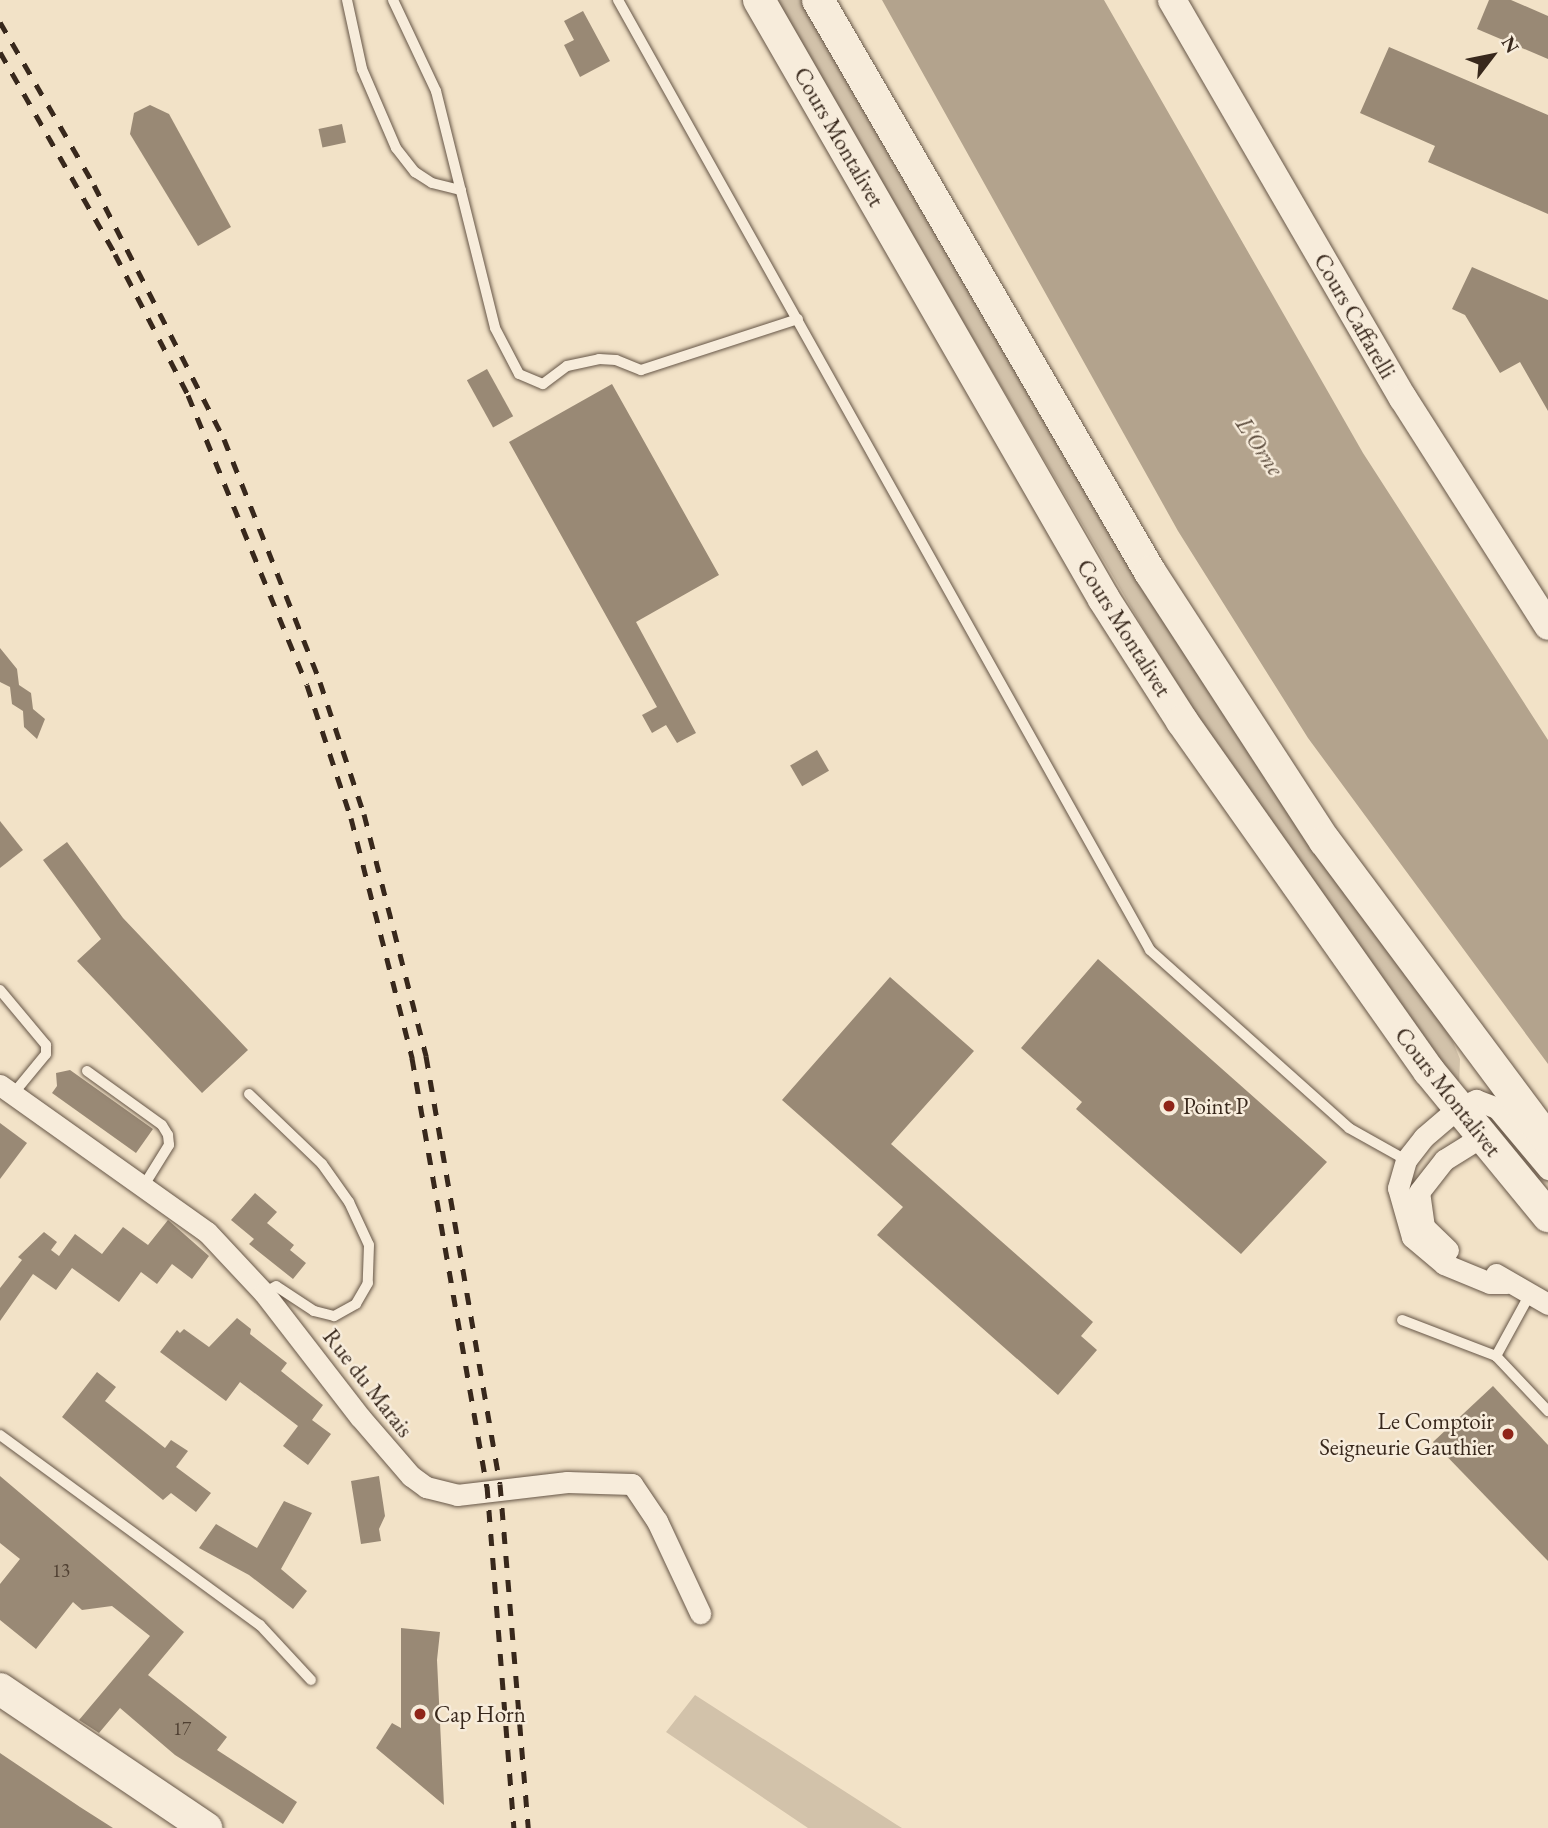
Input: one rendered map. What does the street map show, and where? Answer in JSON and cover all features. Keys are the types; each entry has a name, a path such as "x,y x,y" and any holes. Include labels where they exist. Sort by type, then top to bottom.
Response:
{"main road":[{"name":"Cours Montalivet","path":"759,0 1104,599 1269,850 1458,1108 1548,1216"},
{"path":"818,0 1150,572 1325,841 1548,1140"},
{"path":"0,1689 206,1828"}],"street":[{"name":"Cours Caffarelli","path":"1172,0 1403,398 1548,626"},
{"name":"Rue du Marais","path":"7,1090 207,1232 264,1293 394,1459 426,1487 480,1495 567,1482 632,1484 657,1521 700,1613"},
{"path":"1507,1283 1490,1283 1444,1264 1412,1237 1398,1188 1406,1160 1416,1145 1458,1108 1476,1100 1497,1108 1548,1169"},
{"path":"1482,1137 1428,1175 1419,1192 1419,1215 1438,1244 1539,1299"}],"lane":[{"path":"347,0 362,69 396,148 415,172 432,183 461,190"},
{"path":"393,0 436,91 495,328 519,374 532,383 542,384 567,366 599,359 616,360 641,370 798,319"},
{"path":"618,0 1150,950 1349,1128 1406,1160"},
{"path":"0,990 46,1045 46,1054 7,1090"},
{"path":"87,1071 162,1125 168,1135 169,1144 144,1187"},
{"path":"249,1094 322,1164 349,1202 369,1245 368,1283 356,1304 334,1316 314,1311 276,1286 264,1293"},
{"path":"1496,1356 1539,1299"},
{"path":"1402,1321 1496,1356 1548,1411"},
{"path":"0,1435 260,1625 311,1681"}],"shaded area":[{"path":"774,0 803,0 1453,1042 1460,1059 1459,1087 1215,743 1158,653"},
{"path":"695,1695 902,1828 808,1828 666,1732"}],"water":[{"name":"L'Orne","path":"882,0 1104,0 1363,453 1548,740 1548,1064 1308,738 1178,531"}],"building":[{"path":"1489,0 1511,0 1548,16 1548,59 1477,29"},
{"path":"583,11 610,61 580,77 564,45 574,40 564,21"},
{"path":"1389,47 1548,115 1548,214 1428,162 1435,146 1360,113"},
{"path":"150,105 169,114 231,227 198,246 130,134 134,113"},
{"path":"342,124 346,143 322,148 319,129"},
{"path":"1472,267 1548,300 1548,411 1520,362 1500,373 1465,315 1452,309"},
{"path":"487,369 513,416 493,427 467,380"},
{"path":"612,384 719,575 636,622 696,733 677,743 666,725 652,733 642,715 657,707 509,442"},
{"path":"0,648 17,669 19,685 31,693 33,709 45,719 37,739 24,727 23,711 12,704 10,687 0,682"},
{"path":"817,750 829,771 802,786 790,766"},
{"path":"0,821 23,850 0,868"},
{"path":"67,842 123,918 248,1050 202,1093 77,961 101,939 43,860"},
{"name":"Point P","path":"1098,959 1327,1162 1241,1254 1076,1109 1082,1102 1021,1048"},
{"path":"890,977 974,1051 891,1144 1093,1322 1081,1336 1097,1350 1058,1395 877,1235 903,1207 782,1100"},
{"path":"70,1070 153,1129 136,1153 52,1093 57,1086 56,1073"},
{"path":"0,1123 27,1143 0,1179"},
{"path":"255,1193 277,1212 267,1223 294,1245 290,1250 306,1263 293,1279 249,1244 254,1239 231,1220"},
{"path":"168,1220 209,1256 192,1279 172,1264 157,1284 141,1272 119,1302 72,1268 56,1290 33,1274 0,1321 0,1288 22,1260 18,1257 44,1232 57,1242 51,1250 59,1256 75,1234 102,1254 123,1227 148,1245"},
{"path":"237,1318 251,1329 250,1334 287,1363 281,1371 323,1405 312,1420 331,1434 308,1465 283,1446 298,1426 240,1382 226,1401 160,1352 177,1330 180,1333 184,1329 209,1347"},
{"path":"97,1372 116,1387 105,1401 165,1448 171,1440 188,1451 176,1467 211,1493 196,1512 171,1493 163,1500 62,1417"},
{"path":"1493,1386 1548,1445 1548,1561 1433,1442"},
{"path":"0,1476 184,1632 148,1675 227,1737 217,1750 297,1802 283,1824 175,1755 120,1708 99,1733 79,1720 150,1636 112,1606 82,1610 73,1602 36,1649 0,1620 0,1584 20,1559 0,1543"},
{"path":"379,1476 385,1516 379,1529 381,1541 361,1544 351,1481"},
{"path":"284,1501 312,1513 281,1569 307,1591 293,1609 249,1575 199,1548 216,1524 257,1548"},
{"name":"Cap Horn","path":"401,1628 440,1632 437,1660 444,1805 376,1748 392,1723 401,1728"},
{"path":"0,1753 80,1807 113,1828 0,1828"}],"railway":[{"path":"0,22 94,185 224,439 320,682 364,814 426,1056 500,1484 528,1828"},
{"path":"0,52 115,254 188,395 307,685 351,818 412,1058 487,1486 514,1828"}],"place":[{"name":"Point P","path":"1169,1106"},
{"name":"Le Comptoir Seigneurie Gauthier","path":"1508,1434"},
{"name":"Cap Horn","path":"420,1714"}]}
